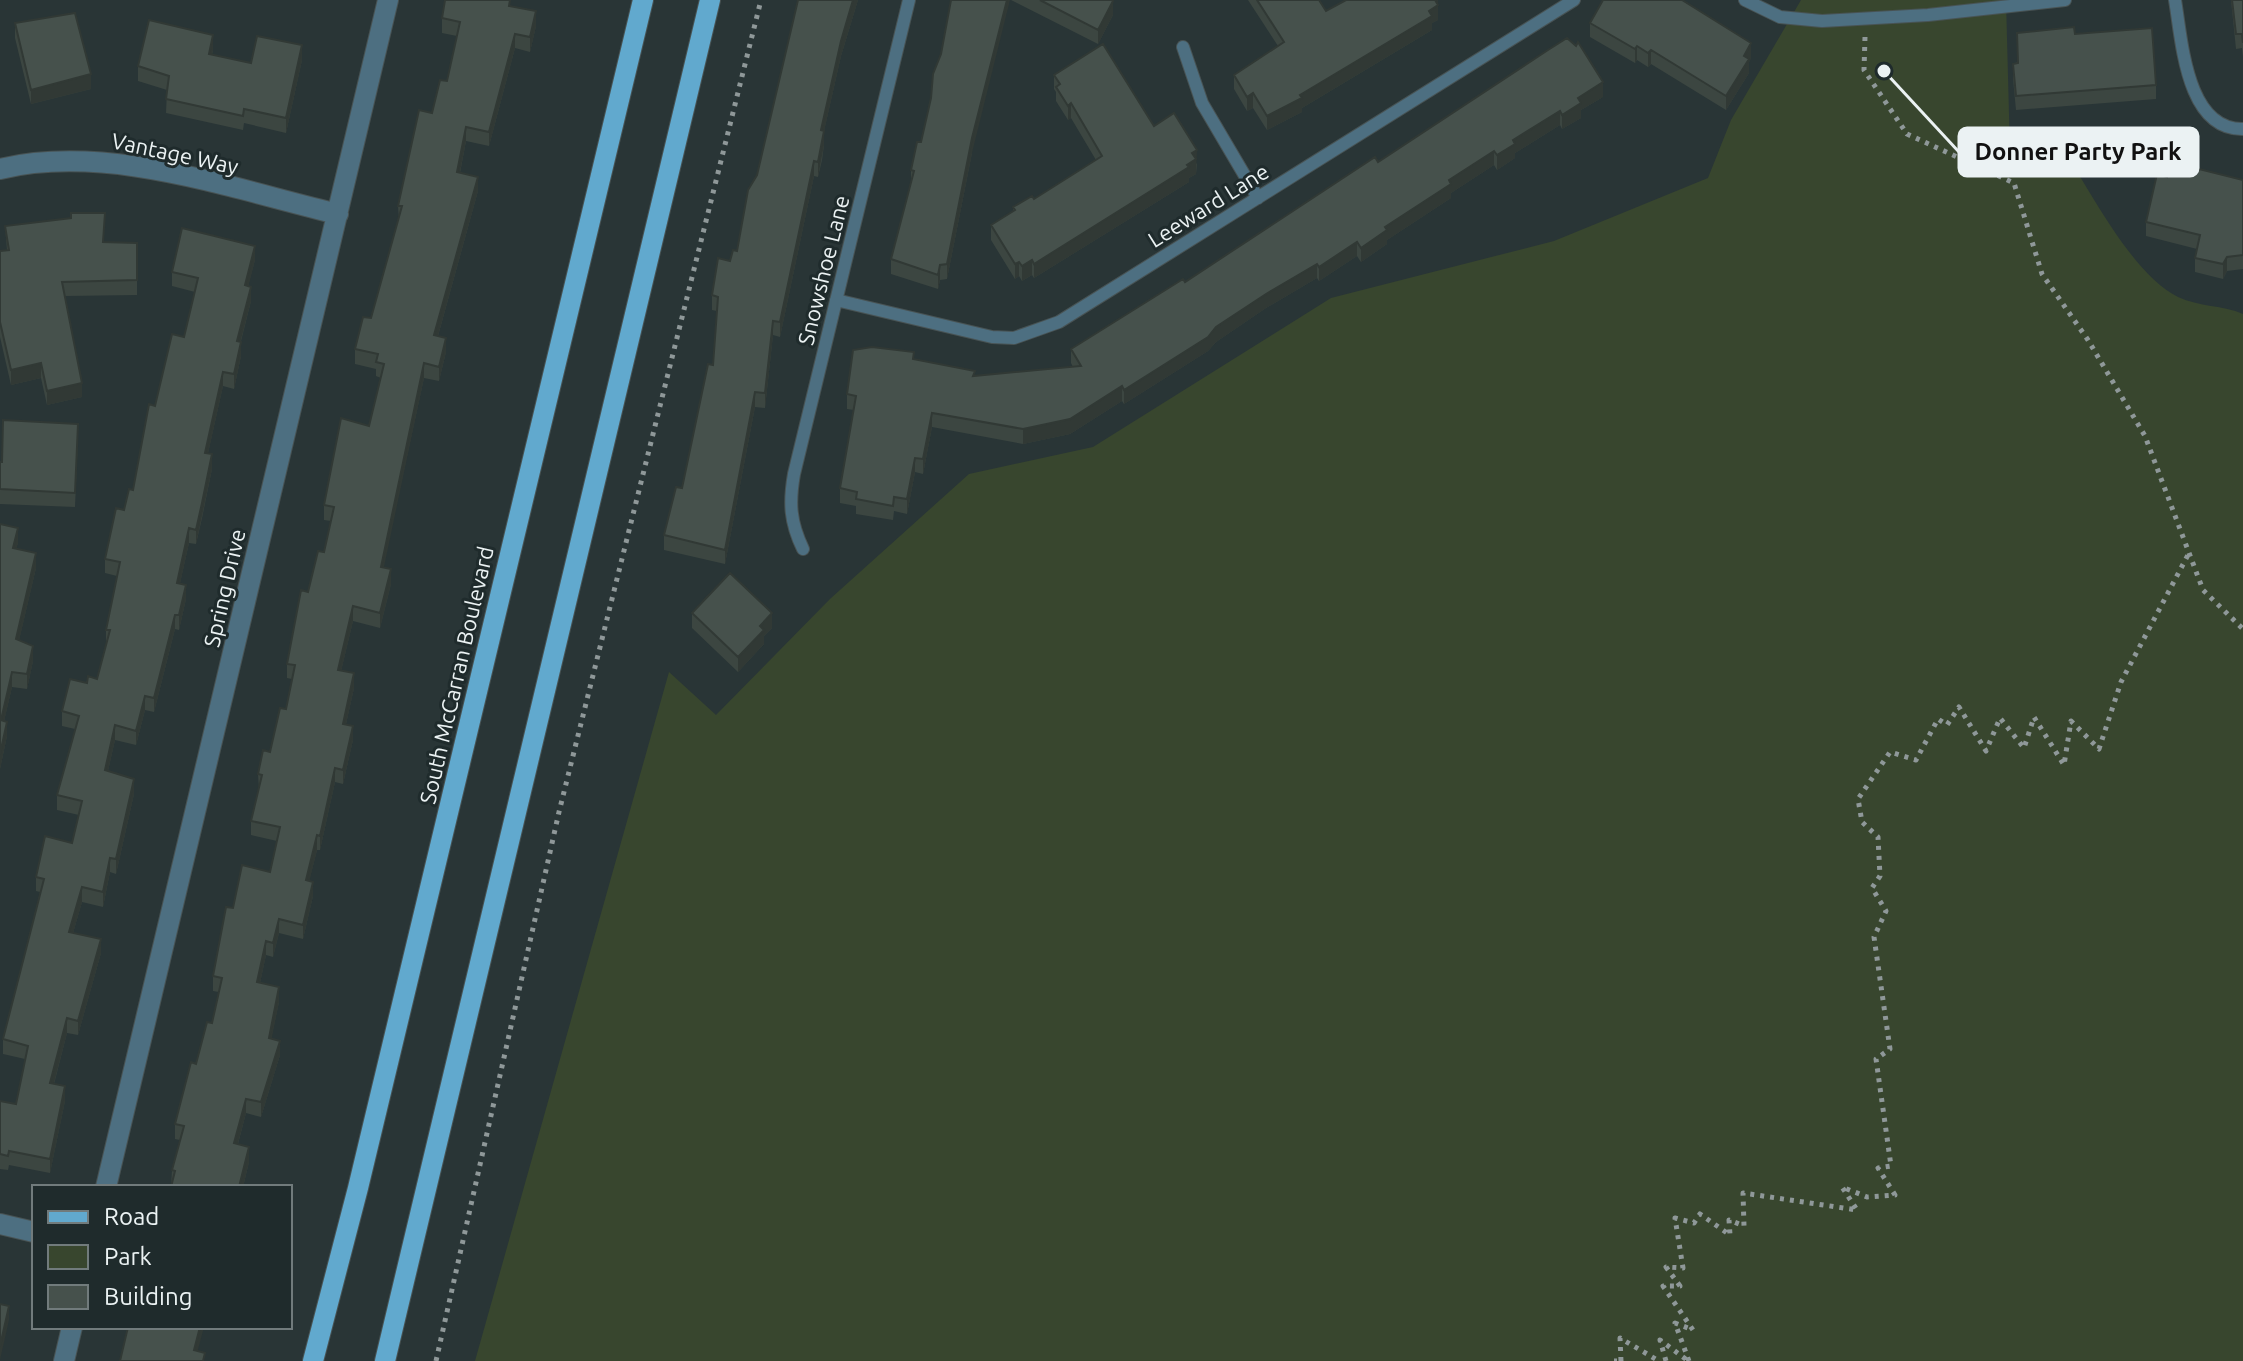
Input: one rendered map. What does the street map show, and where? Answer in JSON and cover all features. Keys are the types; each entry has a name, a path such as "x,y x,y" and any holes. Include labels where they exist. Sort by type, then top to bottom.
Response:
{"main road":[{"name":"South McCarran Boulevard","path":"313,1361 358,1188 643,0"},
{"path":"385,1361 710,0"}],"street":[{"name":"Spring Drive","path":"106,1185 388,0"},
{"name":"Vantage Way","path":"0,169 68,159 117,162 338,214"},
{"path":"0,1224 32,1232"},
{"path":"64,1361 72,1329"}],"lane":[{"name":"Snowshoe Lane","path":"803,549 791,524 789,500 909,0"},
{"name":"Leeward Lane","path":"836,300 966,332 1014,338 1059,322 1574,0"},
{"path":"1745,0 1780,17 1822,21 1928,15 2065,0"},
{"path":"2175,0 2195,95 2218,123 2243,129"},
{"path":"1183,47 1202,103 1258,198"}],"path":[{"path":"436,1361 559,812 761,0"},
{"path":"1865,28 1864,70 1907,134 2014,183 2042,274 2088,340 2145,436 2203,590 2243,629"},
{"path":"1689,1361 1675,1323 1693,1330 1663,1286 1680,1286 1666,1267 1683,1268 1675,1218 1694,1223 1700,1214 1730,1235 1729,1220 1744,1226 1743,1193 1857,1210 1842,1187 1867,1197 1895,1195 1878,1168 1891,1166 1876,1059 1890,1049 1874,937 1886,911 1872,888 1880,876 1878,837 1862,822 1858,799 1871,776 1890,752 1916,760 1938,719 1947,725 1959,707 1986,751 2000,718 2024,748 2034,717 2064,765 2071,721 2099,749 2121,682 2189,553"},
{"path":"1618,1361 1620,1338 1659,1361"},
{"path":"1666,1361 1660,1340 1689,1361"}],"green space":[{"path":"1801,0 2006,0 2010,152 2064,151 2129,252 2161,286 2186,300 2243,314 2243,1361 475,1361 669,672 716,715 830,599 969,474 1093,447 1331,298 1554,241 1708,178 1731,120"}],"building":[{"path":"445,0 510,0 509,6 536,11 530,37 515,34 489,132 466,127 457,172 478,177 434,335 446,338 439,367 424,363 381,567 391,569 380,613 353,606 338,670 354,673 343,724 353,726 343,770 335,768 320,836 317,835 306,880 313,882 303,925 279,919 273,943 266,941 257,982 279,987 269,1038 280,1041 261,1102 246,1099 234,1143 249,1147 240,1185 172,1185 175,1171 172,1170 184,1126 175,1124 191,1062 196,1064 207,1022 212,1023 222,978 213,976 226,907 233,908 242,865 270,872 280,827 251,821 262,775 258,774 263,750 270,752 280,708 286,709 295,665 287,664 301,590 308,592 318,551 324,552 334,507 324,505 341,418 369,426 384,364 376,362 378,354 355,349 363,317 371,318 402,206 398,206 419,110 432,113 440,80 447,81 460,22 442,18"},
{"path":"798,0 853,0 841,41 821,130 824,131 818,162 814,161 780,322 773,321 765,393 755,392 725,550 664,535 676,487 682,488 708,364 713,365 718,297 712,295 718,258 730,261 733,250 737,251 748,190 757,175"},
{"path":"951,0 1007,0 972,138 947,264 940,265 938,275 891,259 914,171 911,170 917,142 921,142"},
{"path":"1040,0 1112,0 1113,1 1098,30"},
{"path":"1257,0 1319,0 1326,11 1346,0 1435,0 1438,5 1429,11 1432,16 1300,95 1302,98 1267,116 1253,93 1247,97 1234,75 1284,42"},
{"path":"1603,0 1682,0 1751,43 1744,56 1749,59 1726,96 1651,50 1648,53 1637,46 1635,49 1590,23"},
{"path":"2232,0 2243,0 2243,43 2242,34 2236,34"},
{"path":"75,13 91,74 31,90 15,23"},
{"path":"149,20 213,35 209,54 251,63 257,36 302,45 286,118 244,109 243,116 166,99 169,76 138,66"},
{"path":"2074,27 2075,34 2152,28 2156,85 2016,96 2013,64 2018,63 2017,33"},
{"path":"1567,38 1576,46 1578,42 1603,82 1578,98 1581,103 1562,115 1560,111 1513,140 1515,144 1497,155 1494,151 1449,180 1451,184 1385,227 1387,230 1361,248 1357,242 1319,267 1317,264 1266,294 1216,327 1208,337 1124,390 1122,386 1070,419 1023,429 932,413 923,459 915,458 907,499 894,497 893,506 856,499 857,492 840,488 856,396 847,394 853,350 872,347 914,352 913,359 975,371 973,376 1081,366 1071,349 1183,279 1185,282 1375,157 1378,162"},
{"path":"1103,44 1154,126 1174,113 1197,150 1192,153 1196,159 1187,165 1189,167 1034,264 1032,260 1022,266 1019,262 1015,264 991,225 1015,210 1013,207 1032,196 1034,199 1102,156 1071,103 1068,106 1056,87 1060,84 1054,75"},
{"path":"2171,162 2243,180 2243,255 2227,257 2223,264 2195,258 2200,235 2146,222 2157,174 2167,177"},
{"path":"71,213 105,213 103,242 137,243 137,280 62,282 82,383 47,391 41,363 11,370 0,322 0,251 9,250 5,226 71,218"},
{"path":"182,228 255,246 245,285 251,287 237,341 241,342 234,374 223,372 205,453 212,454 202,503 196,530 189,528 177,583 186,585 179,615 175,615 154,698 145,696 136,731 115,725 105,770 134,779 116,859 110,858 103,892 82,887 69,932 101,939 78,1021 67,1018 50,1083 65,1086 50,1159 9,1151 8,1156 0,1154 0,1101 16,1104 28,1046 3,1039 44,879 36,877 45,836 72,843 82,801 57,795 79,716 62,711 70,679 87,683 88,676 97,679 110,630 106,630 120,562 105,559 116,508 124,510 129,489 133,490 149,404 155,406 172,334 184,337 198,278 172,272"},
{"path":"3,420 78,424 75,493 0,489"},
{"path":"0,524 18,528 13,548 36,553 16,639 33,646 27,674 12,672 1,720 7,722 0,754"},
{"path":"730,573 772,613 760,626 764,630 738,657 692,613"},
{"path":"0,1304 9,1306 0,1346"},
{"path":"128,1329 199,1329 194,1350 205,1353 203,1361 120,1361"}],"place":[{"name":"Donner Party Park","path":"1884,71"}]}
